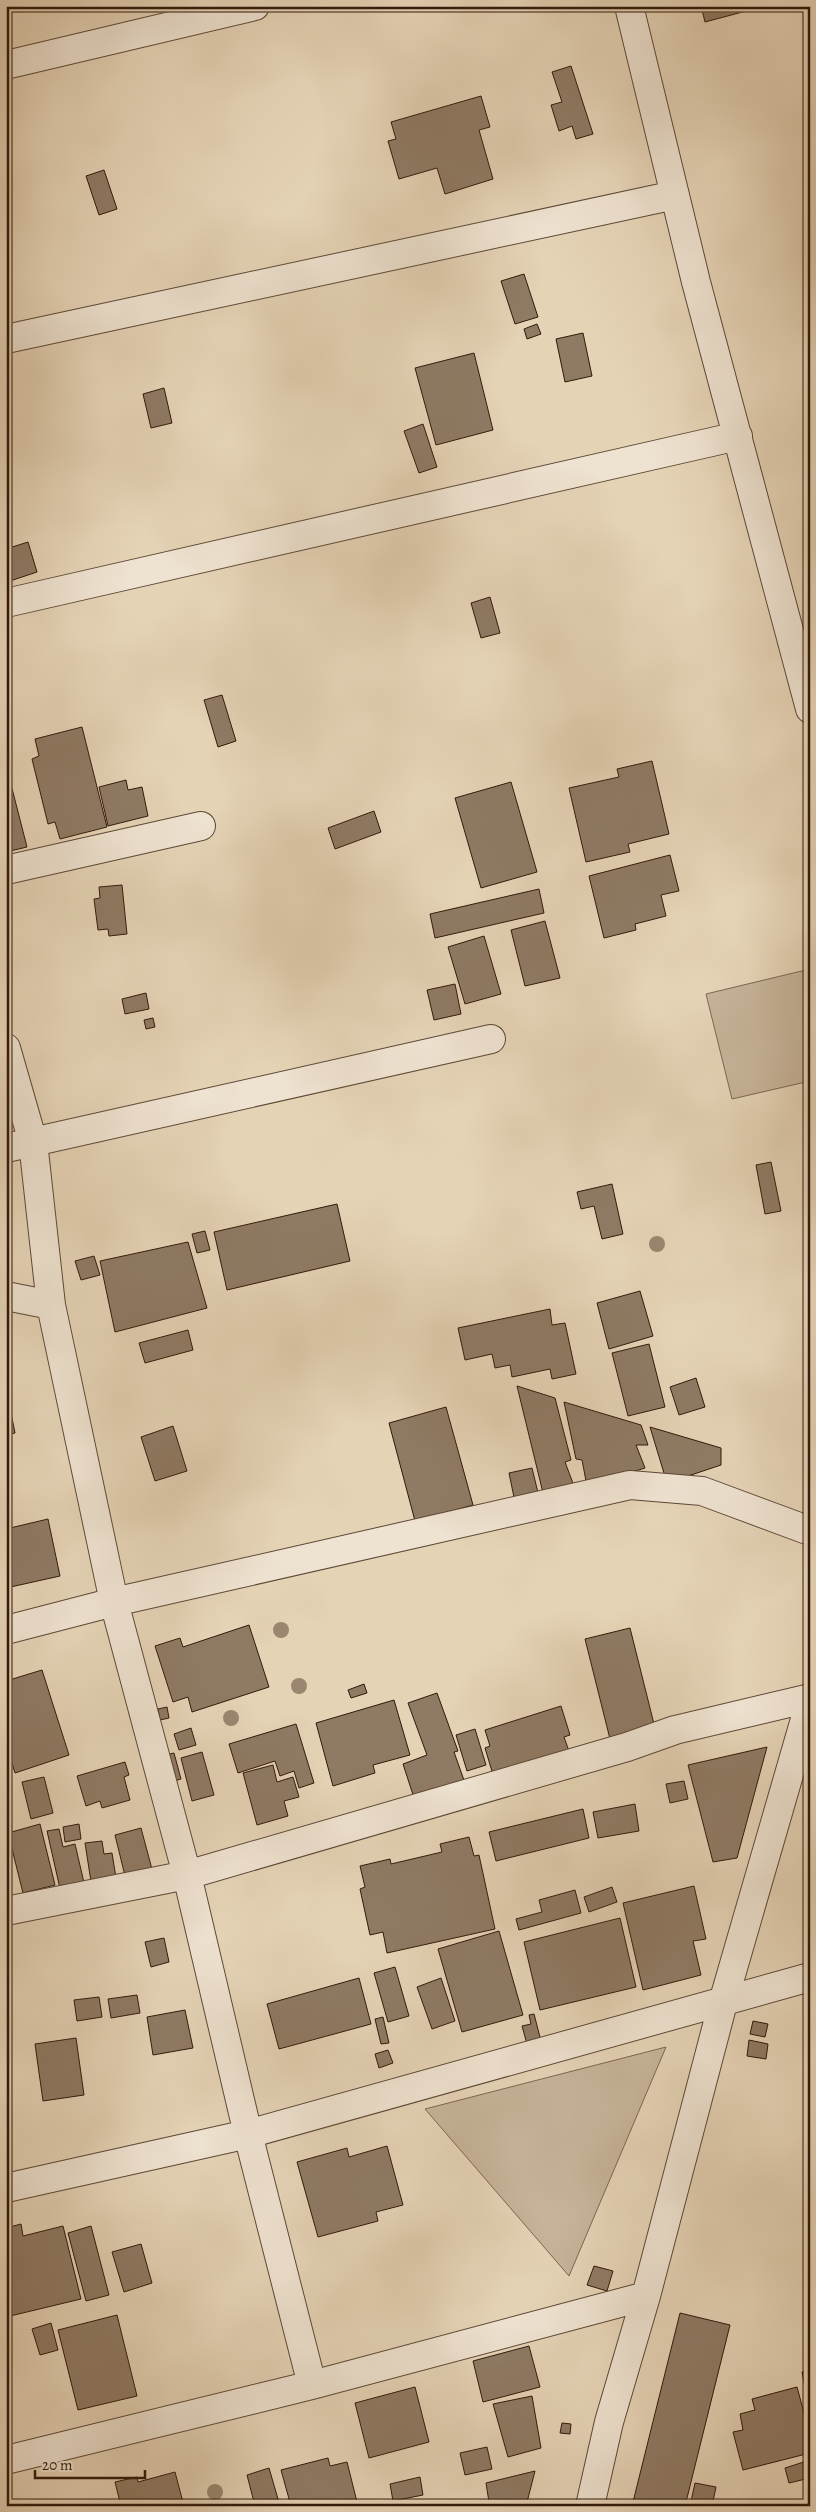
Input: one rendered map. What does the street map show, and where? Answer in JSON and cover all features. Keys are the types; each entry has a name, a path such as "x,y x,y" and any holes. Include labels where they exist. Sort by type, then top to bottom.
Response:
{"street":[{"path":"6,65 255,6"},
{"path":"629,6 675,195 810,709"},
{"path":"6,339 675,195"},
{"path":"6,603 738,436"},
{"path":"6,870 201,826"},
{"path":"6,1148 491,1039"},
{"path":"6,1048 32,1142 51,1305 114,1602 187,1875 248,2134 312,2385"},
{"path":"6,1296 51,1305"},
{"path":"6,1630 114,1602 630,1485 702,1491 810,1531"},
{"path":"6,1911 187,1875 627,1748 675,1730 810,1698"},
{"path":"590,2506 609,2422 646,2296 724,1999 810,1702"},
{"path":"6,2188 248,2134 724,1999 810,1977"},
{"path":"6,2460 312,2385 646,2296"}],"shaded area":[{"path":"810,969 810,1081 732,1099 706,994"},
{"path":"666,2047 569,2276 425,2109"}],"building":[{"path":"701,6 765,6 705,22"},
{"path":"571,66 593,134 576,139 572,126 559,131 551,105 562,102 552,72"},
{"path":"481,96 490,127 479,130 493,179 445,194 437,168 399,179 388,141 396,139 391,122"},
{"path":"104,170 117,209 99,215 86,176"},
{"path":"524,274 538,317 515,324 501,281"},
{"path":"537,324 541,334 527,339 524,329"},
{"path":"583,333 592,376 565,382 556,339"},
{"path":"474,353 493,430 436,445 415,368"},
{"path":"164,388 172,423 151,428 143,394"},
{"path":"423,424 437,467 419,473 404,431"},
{"path":"28,542 37,572 10,581 6,569 6,549"},
{"path":"490,597 500,633 481,638 471,603"},
{"path":"222,695 236,741 218,747 204,700"},
{"path":"82,727 107,827 60,839 55,822 48,824 32,759 39,756 35,739"},
{"path":"652,761 669,834 628,844 630,852 586,862 569,788 619,777 617,769"},
{"path":"6,765 27,847 6,852"},
{"path":"126,780 128,790 142,787 148,816 108,826 99,787"},
{"path":"511,782 537,872 481,888 455,798"},
{"path":"374,811 381,832 335,849 328,828"},
{"path":"670,855 679,891 661,895 666,916 635,924 636,930 604,938 589,876"},
{"path":"122,885 127,934 109,936 108,929 98,930 94,899 100,898 99,887"},
{"path":"539,889 544,913 435,938 430,914"},
{"path":"545,921 560,978 525,986 511,930"},
{"path":"484,936 501,994 465,1004 448,947"},
{"path":"455,984 461,1014 434,1020 427,990"},
{"path":"146,993 149,1009 125,1014 122,999"},
{"path":"153,1018 155,1027 146,1029 144,1020"},
{"path":"771,1162 781,1211 765,1214 756,1165"},
{"path":"612,1184 623,1234 602,1239 594,1206 581,1209 577,1192"},
{"path":"337,1204 350,1261 227,1290 214,1232"},
{"path":"205,1231 210,1250 197,1253 192,1234"},
{"path":"188,1242 207,1308 115,1332 100,1261"},
{"path":"94,1256 100,1275 81,1280 75,1261"},
{"path":"640,1291 653,1336 609,1349 597,1303"},
{"path":"550,1309 552,1325 565,1323 576,1374 552,1379 550,1369 512,1377 510,1365 495,1368 492,1354 465,1360 458,1328"},
{"path":"188,1330 193,1350 145,1363 139,1343"},
{"path":"649,1344 665,1407 628,1416 612,1353"},
{"path":"696,1378 705,1407 679,1415 670,1387"},
{"path":"517,1386 555,1398 571,1460 565,1462 574,1486 544,1497"},
{"path":"564,1402 641,1425 648,1445 636,1445 645,1468 587,1486 582,1460 576,1459"},
{"path":"810,1402 810,1427 804,1403"},
{"path":"446,1407 473,1505 415,1521 389,1423"},
{"path":"11,1413 15,1433 6,1435 6,1414"},
{"path":"173,1426 187,1471 155,1481 141,1437"},
{"path":"650,1427 721,1448 721,1465 667,1483"},
{"path":"532,1468 540,1501 516,1507 509,1473"},
{"path":"48,1519 60,1576 6,1588 6,1529"},
{"path":"249,1625 269,1687 192,1712 188,1697 173,1702 155,1646 180,1638 183,1647"},
{"path":"630,1628 655,1728 610,1739 585,1639"},
{"path":"42,1670 69,1755 15,1773 6,1744 6,1681"},
{"path":"364,1684 367,1693 351,1698 348,1690"},
{"path":"437,1693 458,1751 454,1752 465,1783 415,1801 403,1764 427,1755 408,1703"},
{"path":"394,1700 410,1755 373,1765 375,1773 333,1786 316,1723"},
{"path":"561,1706 570,1735 564,1737 570,1754 494,1778 485,1748 490,1746 485,1730"},
{"path":"167,1707 169,1718 160,1720 158,1709"},
{"path":"296,1724 314,1783 299,1788 294,1771 280,1776 275,1761 238,1773 229,1744"},
{"path":"191,1728 196,1745 179,1750 174,1734"},
{"path":"475,1729 486,1765 467,1771 456,1735"},
{"path":"767,1747 737,1858 713,1862 688,1765"},
{"path":"202,1752 214,1795 192,1801 181,1758"},
{"path":"174,1753 181,1779 171,1782 165,1755"},
{"path":"125,1762 129,1775 124,1777 130,1800 102,1808 100,1801 86,1806 77,1776"},
{"path":"273,1765 277,1782 293,1777 299,1797 284,1801 288,1816 257,1825 243,1773"},
{"path":"44,1777 53,1813 31,1819 22,1782"},
{"path":"684,1781 688,1799 670,1803 666,1784"},
{"path":"635,1804 639,1831 598,1838 593,1812"},
{"path":"583,1809 589,1838 496,1861 489,1832"},
{"path":"40,1824 55,1885 23,1893 8,1833"},
{"path":"79,1824 81,1839 65,1842 63,1827"},
{"path":"141,1828 153,1873 126,1880 115,1835"},
{"path":"59,1829 63,1847 75,1844 85,1887 61,1893 47,1831"},
{"path":"469,1837 474,1856 479,1855 495,1929 387,1953 383,1932 370,1935 360,1889 365,1887 360,1866 390,1859 391,1864 442,1852 440,1844"},
{"path":"102,1841 104,1854 112,1853 117,1884 92,1888 85,1843"},
{"path":"694,1886 706,1939 693,1941 701,1975 643,1990 623,1903"},
{"path":"612,1887 617,1902 589,1912 584,1897"},
{"path":"575,1890 581,1913 519,1930 516,1919 542,1912 539,1900"},
{"path":"620,1918 636,1987 540,2010 524,1942"},
{"path":"499,1931 523,2015 462,2032 438,1949"},
{"path":"164,1938 169,1962 151,1967 145,1942"},
{"path":"395,1967 409,2016 388,2022 374,1973"},
{"path":"359,1978 371,2024 279,2049 267,2004"},
{"path":"441,1978 455,2021 432,2029 417,1987"},
{"path":"137,1995 140,2013 111,2018 108,1999"},
{"path":"99,1997 102,2017 77,2021 74,2000"},
{"path":"185,2010 193,2048 153,2055 147,2017"},
{"path":"534,2014 541,2041 527,2044 522,2026 531,2024 529,2015"},
{"path":"383,2017 389,2043 381,2044 375,2019"},
{"path":"753,2021 768,2024 765,2037 750,2034"},
{"path":"76,2038 84,2095 43,2101 35,2044"},
{"path":"749,2040 768,2044 766,2059 747,2056"},
{"path":"388,2050 393,2063 379,2068 375,2054"},
{"path":"387,2146 403,2205 376,2212 378,2221 318,2237 297,2162 347,2148 349,2157"},
{"path":"21,2224 23,2236 63,2226 81,2299 6,2317 6,2228"},
{"path":"91,2226 109,2295 86,2301 68,2233"},
{"path":"141,2244 152,2283 124,2292 112,2252"},
{"path":"594,2266 613,2271 607,2291 587,2285"},
{"path":"680,2313 730,2325 685,2506 632,2506"},
{"path":"117,2315 137,2396 78,2410 58,2330"},
{"path":"51,2323 58,2350 40,2355 32,2329"},
{"path":"529,2346 540,2387 483,2402 473,2361"},
{"path":"810,2370 810,2414 802,2372"},
{"path":"415,2387 429,2442 369,2458 355,2403"},
{"path":"797,2387 810,2435 810,2453 743,2470 733,2432 743,2430 740,2414 755,2410 752,2399"},
{"path":"532,2396 541,2448 508,2457 493,2404"},
{"path":"562,2423 571,2424 570,2434 560,2433"},
{"path":"487,2447 492,2469 465,2475 460,2453"},
{"path":"328,2458 330,2466 347,2462 358,2506 291,2506 281,2470"},
{"path":"810,2460 810,2478 789,2483 785,2468"},
{"path":"269,2468 280,2506 255,2506 247,2475"},
{"path":"535,2471 526,2506 482,2506 489,2502 486,2483"},
{"path":"175,2472 184,2506 121,2506 115,2482 137,2477 138,2482"},
{"path":"420,2477 423,2495 393,2501 390,2484"},
{"path":"695,2483 716,2487 712,2506 690,2506"}]}
